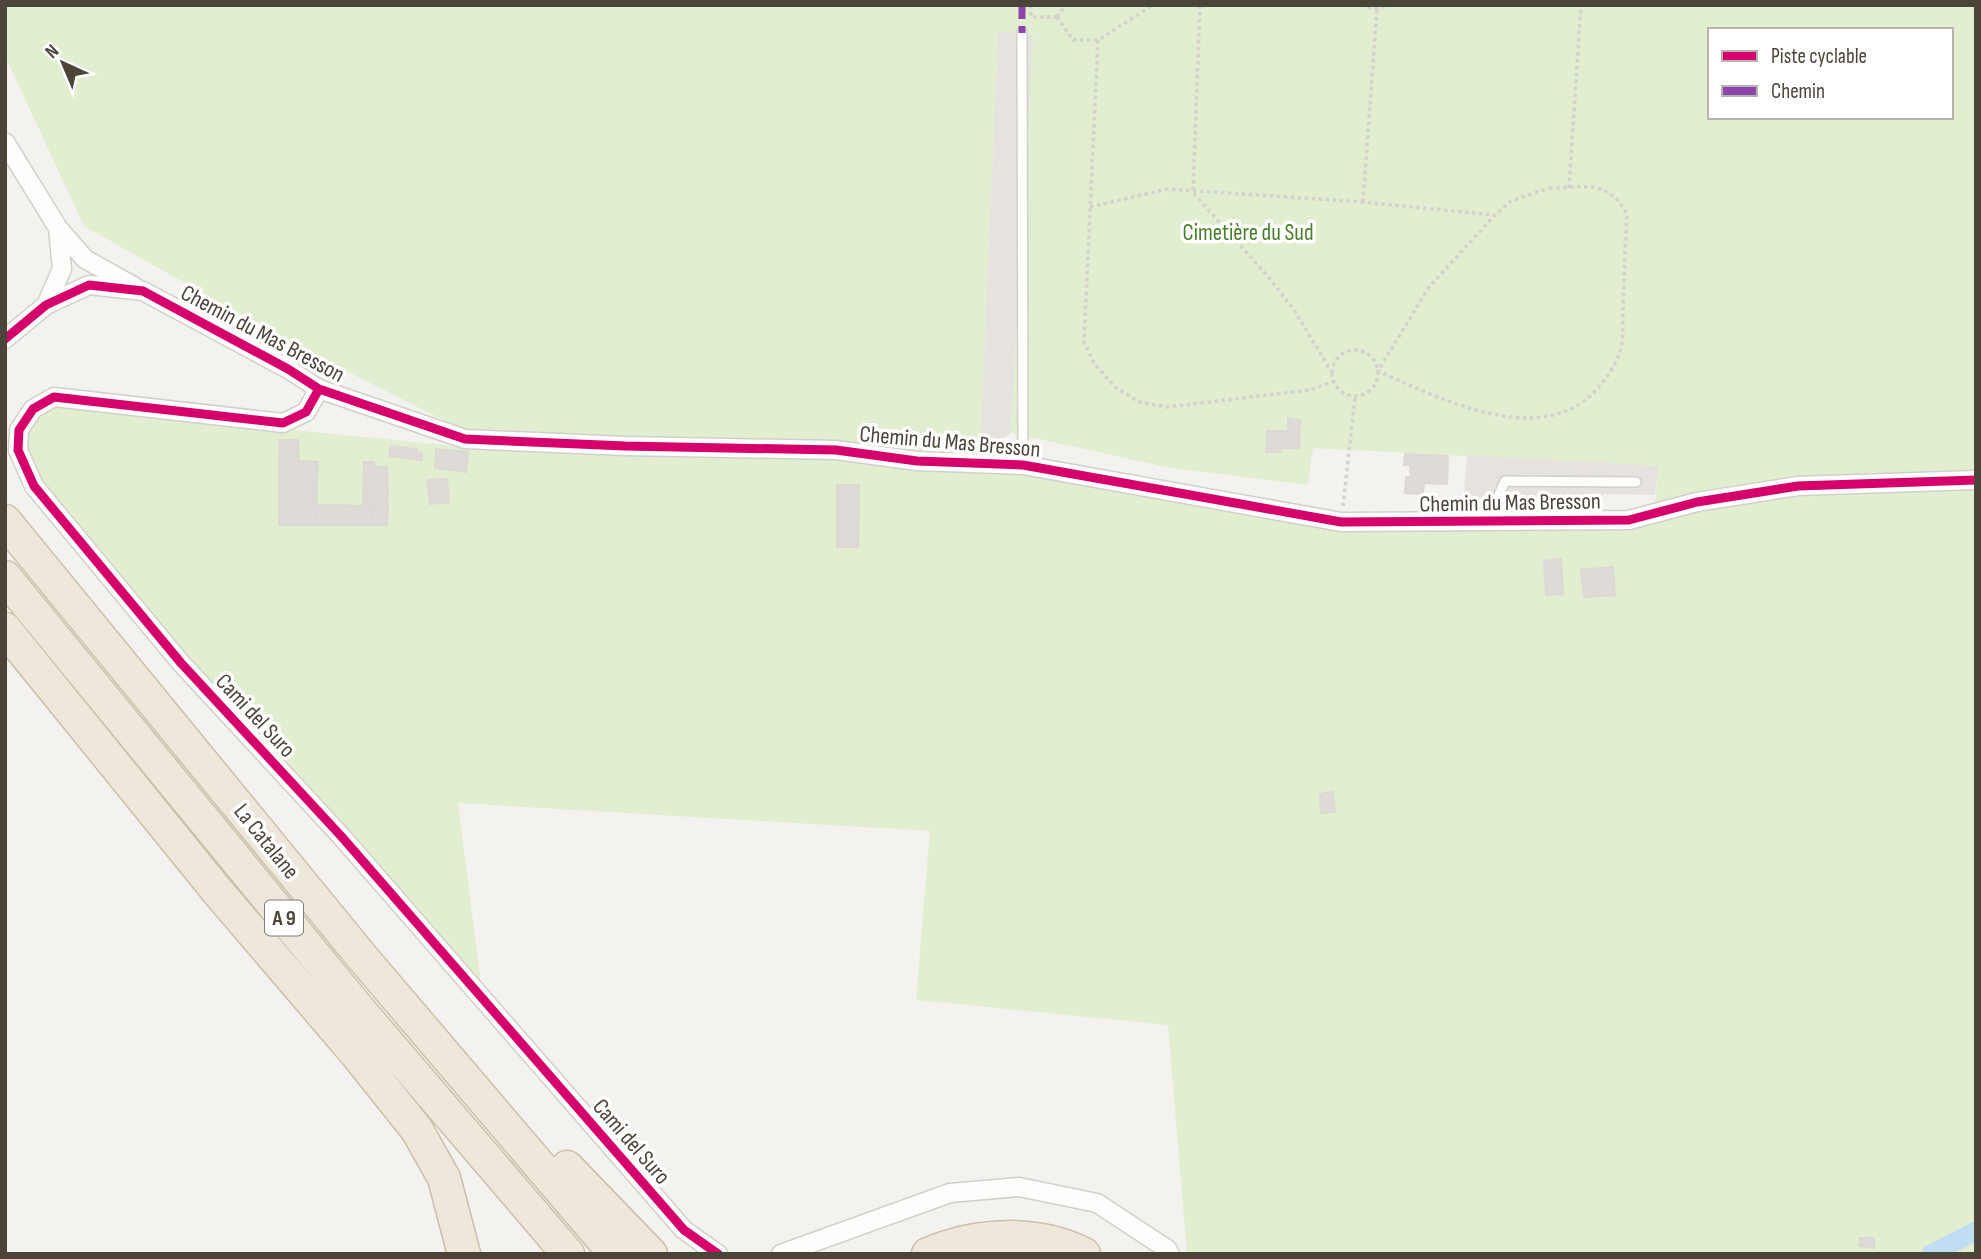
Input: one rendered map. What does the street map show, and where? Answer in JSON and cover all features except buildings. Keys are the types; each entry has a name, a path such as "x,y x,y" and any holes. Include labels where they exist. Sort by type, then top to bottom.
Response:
{"highway":[{"name":"La Catalane","path":"5,521 443,1053 615,1254"},
{"name":"La Catalane","path":"5,577 348,997 568,1254"},
{"path":"5,629 218,892 358,1056 417,1130 444,1178 464,1254"},
{"path":"443,1053 499,1088 568,1169 651,1254"},
{"path":"928,1254 980,1239 1022,1237 1071,1247 1084,1254"}],"street":[{"path":"5,142 58,228 85,258 143,292"},
{"path":"46,305 62,268 58,228"},
{"name":"Chemin du Mas Bresson","path":"5,339 46,305 89,285 143,292 288,369 319,389 465,439 625,446 836,450 916,461 1023,465 1341,522 1629,520 1697,502 1798,486 1976,480"},
{"name":"Cami del Suro","path":"319,389 306,412 283,423 54,397 33,409 19,430 18,450 34,486 181,663 341,836 684,1230 718,1254"},
{"path":"781,1254 950,1193 1019,1187 1097,1203 1167,1249 1170,1254"}],"lane":[{"path":"1022,33 1023,465"},
{"path":"1487,522 1505,481 1636,482"}],"path":[{"path":"1031,5 1031,17 1057,18"},
{"path":"1057,18 1065,5"},
{"path":"1057,18 1073,40 1098,40 1153,5"},
{"path":"1200,5 1193,193 1287,301 1342,393 1355,397 1367,394 1377,382 1378,371 1429,287 1511,201 1549,188 1602,188 1618,198 1627,214 1621,348 1607,377 1588,398 1568,412 1535,419 1484,412 1429,393 1378,371 1370,355 1359,350 1345,352 1336,359 1331,371"},
{"path":"1361,5 1377,9 1388,5"},
{"path":"1569,188 1581,5"},
{"path":"1363,202 1377,9"},
{"path":"1098,40 1084,342 1094,363 1115,387 1139,402 1167,407 1309,390 1333,382"},
{"path":"1090,207 1167,189 1193,193 1363,202 1495,215"},
{"path":"1341,522 1355,397"}],"green space":[{"name":"Cimetière du Sud","path":"5,5 1976,5 1976,472 1797,478 1655,504 1659,466 1313,448 1308,485 1171,468 1011,433 1033,36 998,31 980,451 917,452 465,431 289,342 84,226 5,56"},
{"path":"56,406 464,447 836,458 916,469 1023,473 1340,531 1630,528 1698,510 1799,494 1976,488 1976,1254 1187,1254 1168,1025 916,1000 930,831 458,803 481,984 188,658 41,482 27,439 34,423"}],"shaded area":[{"path":"998,31 1033,35 1011,433 980,451"},
{"path":"1467,455 1659,466 1655,495 1604,494 1599,504 1570,504 1566,521 1462,522"}],"waterway":[{"path":"1931,1254 1976,1231"}],"marked path":[{"path":"1022,5 1022,33"}],"cycle path":[{"path":"5,339 46,305 89,285 143,291 288,369 319,389 465,439 625,446 836,450 917,461 1023,465 1341,522 1629,520 1697,502 1798,486 1976,480"},
{"path":"319,389 306,412 283,423 54,397 33,409 19,430 18,450 34,486 181,663 341,836 684,1230 718,1254"}]}
